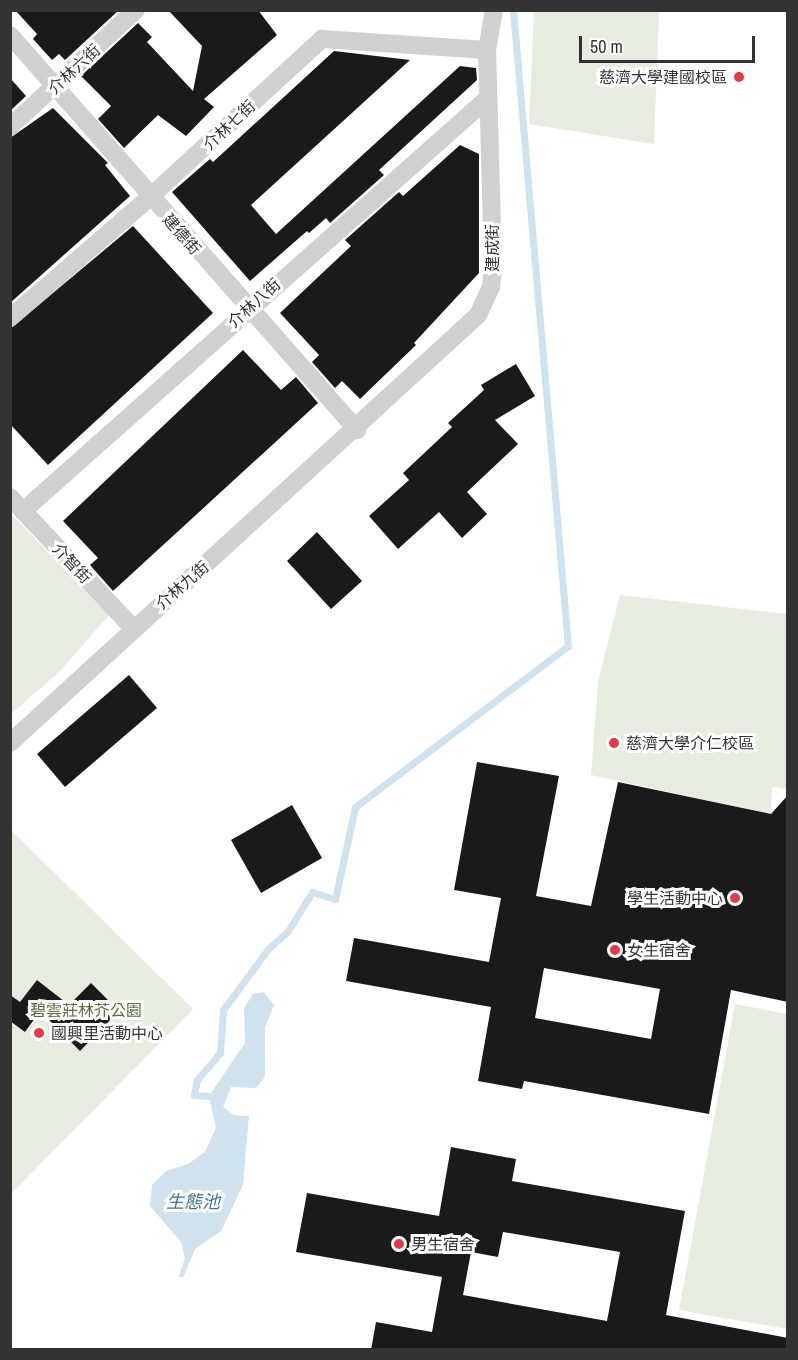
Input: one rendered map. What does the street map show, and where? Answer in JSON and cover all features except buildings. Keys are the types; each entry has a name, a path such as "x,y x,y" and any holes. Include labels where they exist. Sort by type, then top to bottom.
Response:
{"street":[{"name":"介林六街","path":"10,127 136,10"},
{"name":"建成街","path":"357,430 478,315 491,287 487,50 494,10"},
{"name":"建德街","path":"10,35 248,309 357,430"},
{"name":"介林七街","path":"10,318 150,197 322,39 487,50"},
{"name":"介林八街","path":"17,504 248,309 488,98"},
{"name":"介林九街","path":"10,743 134,628 357,430"},
{"name":"介智街","path":"17,504 134,628"}],"green space":[{"path":"534,11 659,11 654,144 529,124"},
{"path":"11,514 109,615 60,671 11,714"},
{"path":"620,595 787,614 787,789 772,787 771,814 591,775 598,682"},
{"name":"碧雲莊林芥公園","path":"10,829 193,1009 11,1194 10,1194"},
{"path":"735,1004 787,1014 787,1329 679,1310"}],"water":[{"name":"生態池","path":"264,992 274,1005 265,1027 265,1077 256,1088 231,1087 223,1107 234,1115 249,1116 243,1185 221,1231 195,1249 183,1278 179,1276 185,1258 181,1242 150,1206 152,1185 166,1171 188,1164 205,1152 216,1128 209,1096 245,1043 244,1008 253,994"}],"waterway":[{"path":"209,1096 194,1095 197,1080 220,1053 223,1010 268,949 288,931 312,892 335,899 355,807 568,646 513,10"}],"place":[{"name":"慈濟大學建國校區","path":"739,77"},
{"name":"慈濟大學介仁校區","path":"614,743"},
{"name":"學生活動中心","path":"735,898"},
{"name":"女生宿舍","path":"615,950"},
{"name":"國興里活動中心","path":"39,1033"},
{"name":"男生宿舍","path":"399,1244"}]}
